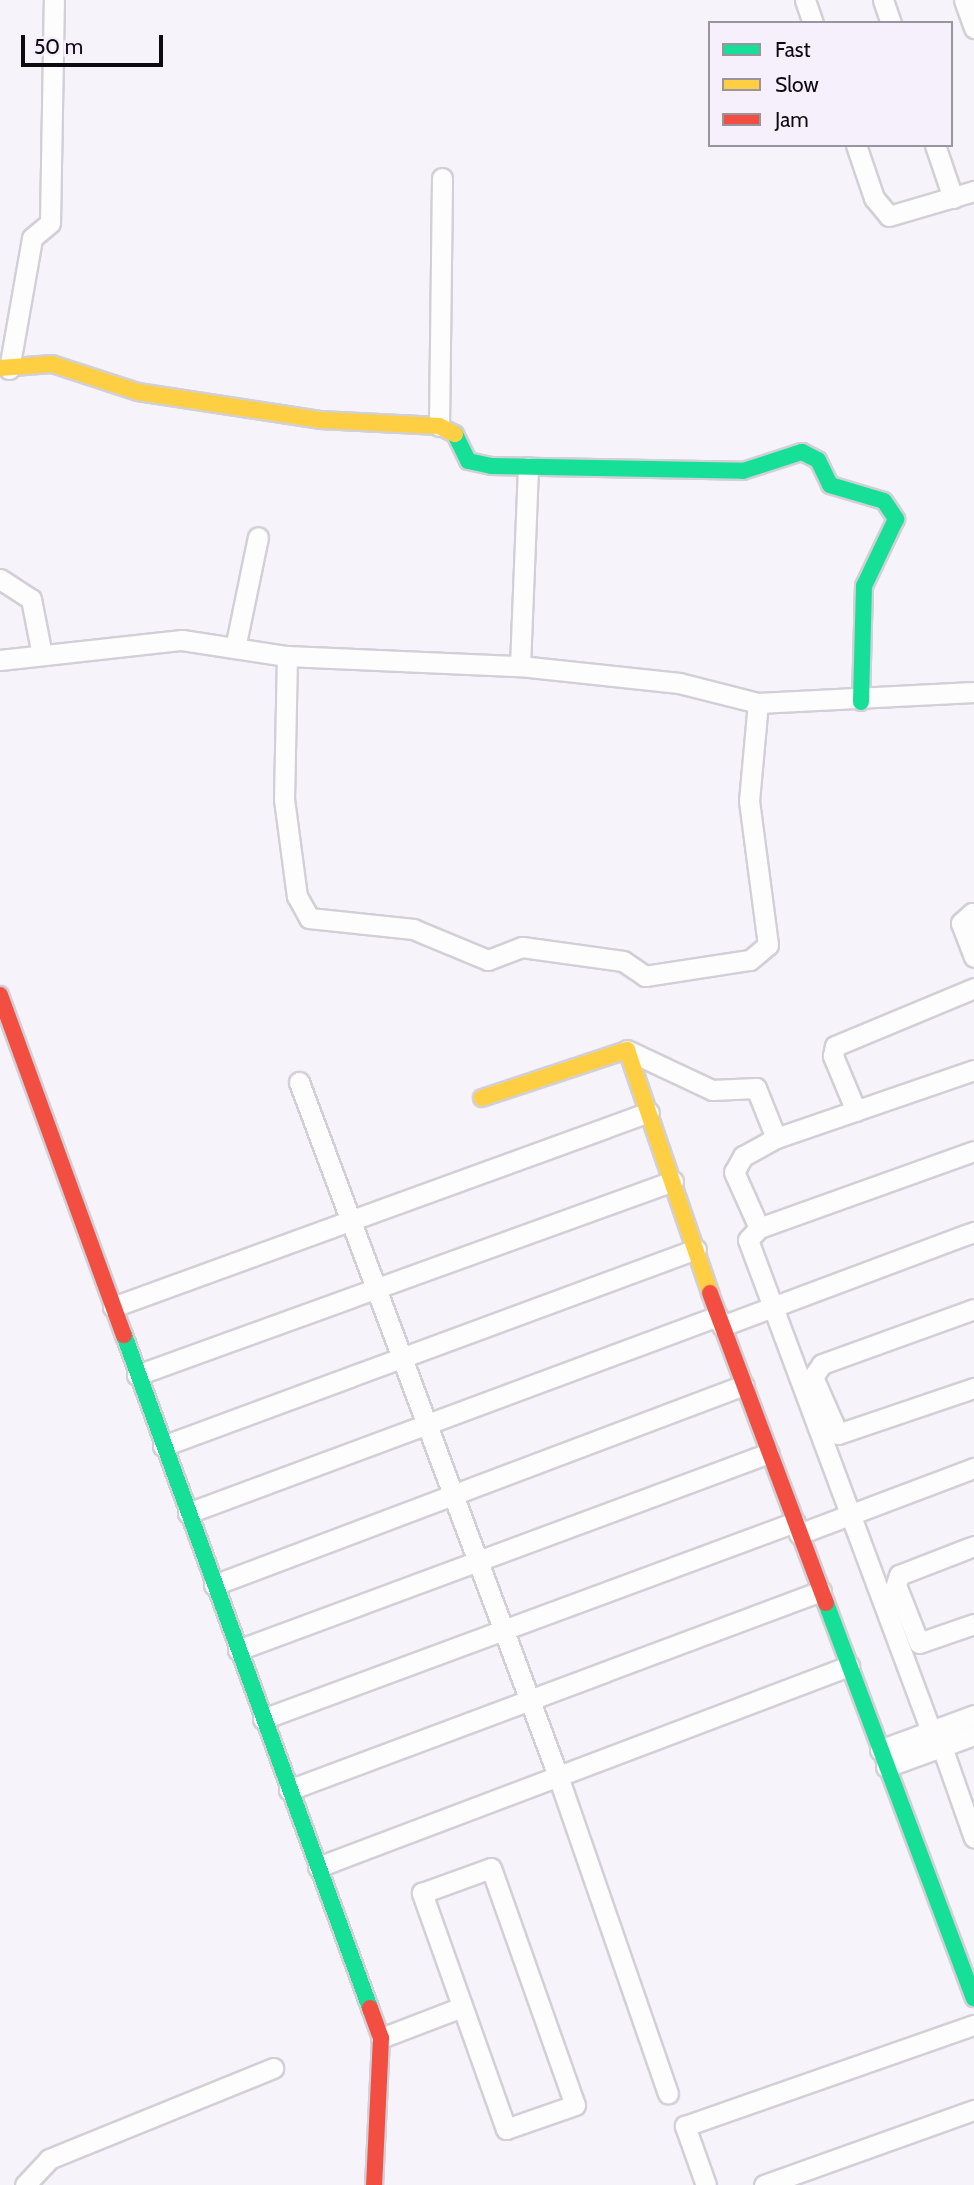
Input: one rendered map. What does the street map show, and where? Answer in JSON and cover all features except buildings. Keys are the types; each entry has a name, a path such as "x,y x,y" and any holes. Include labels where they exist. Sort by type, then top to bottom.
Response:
{"street":[{"path":"54,0 50,223 32,238 5,368 52,364 138,392 310,419 439,426 457,435 468,461 528,467 743,471 802,453 818,460 830,485 888,504 895,525 864,586 861,702"},
{"path":"805,0 812,21"},
{"path":"883,0 890,21"},
{"path":"964,0 974,28"},
{"path":"857,147 874,198 889,216 974,191"},
{"path":"936,147 953,198"},
{"path":"439,426 442,178"},
{"path":"520,666 528,467"},
{"path":"235,648 258,537"},
{"path":"0,579 31,599 42,654"},
{"path":"0,660 181,640 287,656 520,666 679,683 758,704 861,702 974,692"},
{"path":"287,656 284,799 297,896 309,918 413,929 488,960 522,947 623,961 645,976 750,960 768,945 749,801 758,704"},
{"path":"973,915 961,923 974,957"},
{"path":"856,1111 833,1056 835,1046 974,988"},
{"path":"0,995 381,2038 374,2185"},
{"path":"482,1098 627,1050 712,1090 756,1088 776,1138"},
{"path":"627,1050 720,1321 883,1758 972,1986"},
{"path":"759,1228 734,1172 736,1161 776,1138 974,1070"},
{"path":"299,1082 350,1222 379,1287 558,1776 668,2094"},
{"path":"113,1307 649,1112"},
{"path":"974,1152 759,1228 748,1240 974,1838"},
{"path":"137,1375 673,1181"},
{"path":"188,1513 429,1423 720,1321 774,1307 974,1232"},
{"path":"163,1446 696,1249"},
{"path":"974,1309 822,1364 813,1377 838,1434 974,1388"},
{"path":"215,1585 744,1385"},
{"path":"238,1650 769,1453"},
{"path":"263,1719 504,1630 797,1528 850,1515 974,1468"},
{"path":"974,1546 899,1575 895,1585 919,1643 974,1624"},
{"path":"289,1790 821,1591"},
{"path":"318,1867 849,1666"},
{"path":"883,1758 936,1739 974,1715"},
{"path":"936,1739 974,1735"},
{"path":"491,1868 575,2105 506,2129 462,2007 422,1893 491,1868"},
{"path":"381,2038 462,2007"},
{"path":"706,2185 685,2126 974,2025"},
{"path":"25,2185 49,2160 273,2068"},
{"path":"764,2185 974,2110"}],"traffic: fast":[{"path":"455,434 468,461 491,466 743,471 802,452 818,460 830,485 884,501 896,519 864,586 861,702"},
{"path":"124,1335 370,2008"},
{"path":"826,1603 974,1998"}],"traffic: slow":[{"path":"0,368 52,364 138,392 320,420 439,426 455,434"},
{"path":"482,1098 627,1050 710,1293"}],"traffic: jam":[{"path":"0,995 124,1335"},
{"path":"710,1293 826,1603"},
{"path":"370,2008 381,2038 374,2185"}]}
